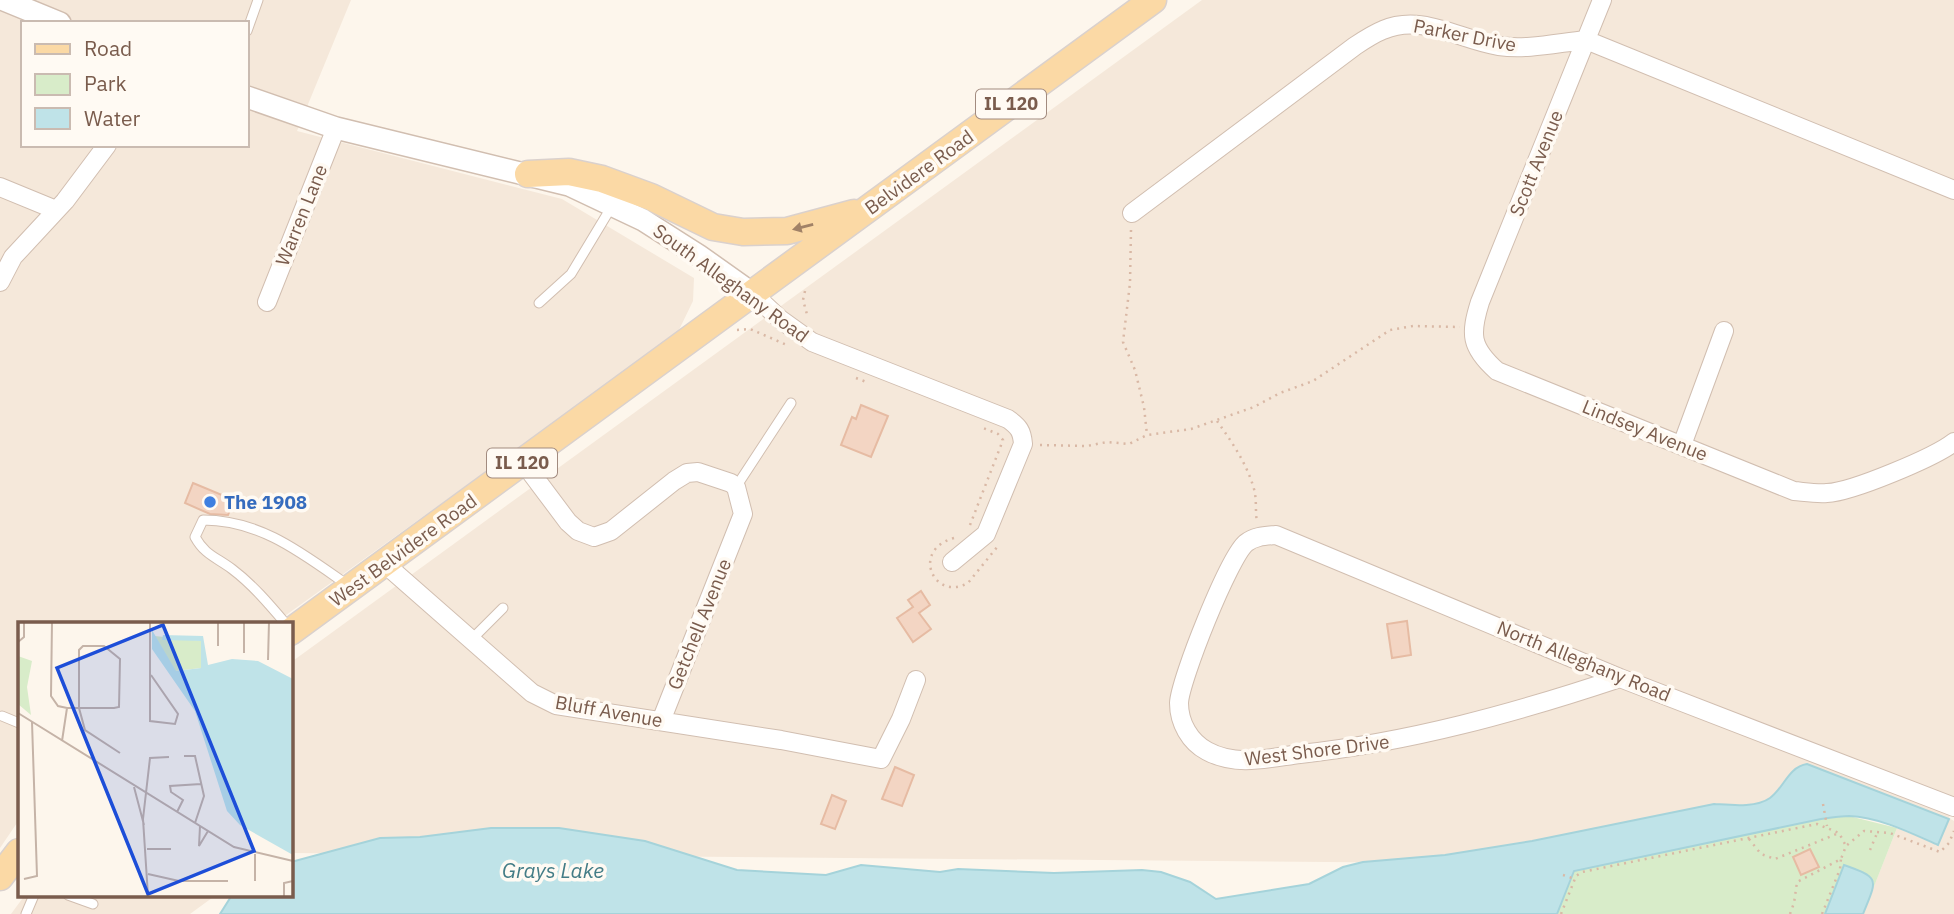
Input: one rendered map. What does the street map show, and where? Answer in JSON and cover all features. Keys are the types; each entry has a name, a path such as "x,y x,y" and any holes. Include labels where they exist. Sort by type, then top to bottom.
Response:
{"main road":[{"name":"Belvidere Road","path":"752,294 1153,0"},
{"path":"528,174 569,172 602,178 651,197 713,227 743,232 787,230 869,208"},
{"name":"West Belvidere Road","path":"292,628 385,564 752,294"},
{"path":"0,877 18,853"}],"street":[{"path":"4,0 55,21"},
{"name":"Scott Avenue","path":"1472,328 1480,302 1602,0"},
{"name":"Parker Drive","path":"1132,213 1355,46 1384,29 1406,24 1429,26 1500,46 1528,47 1586,40 1954,190"},
{"name":"South Alleghany Road","path":"248,97 336,128 569,185 643,220 676,241 752,294 812,342 1008,419 1034,446"},
{"name":"Warren Lane","path":"267,302 336,128"},
{"path":"0,282 13,257 56,210 105,147"},
{"path":"0,187 56,210"},
{"name":"Lindsey Avenue","path":"1472,328 1475,344 1486,361 1497,371 1794,491 1844,491 1937,452 1954,442"},
{"path":"1682,445 1724,331"},
{"path":"953,562 986,534 1034,446"},
{"path":"523,462 568,522 578,531 594,537 611,530 687,473 698,472 736,487"},
{"name":"Getchell Avenue","path":"661,721 743,514 736,487"},
{"name":"North Alleghany Road","path":"1259,536 1276,535 1620,678 1954,807"},
{"name":"West Shore Drive","path":"1259,536 1247,543 1228,571 1182,683 1179,705 1183,725 1190,739 1222,758 1243,761 1360,748 1475,723 1620,678"},
{"name":"Bluff Avenue","path":"385,564 532,693 556,705 881,759 916,680"}],"lane":[{"path":"248,28 258,0"},
{"path":"539,303 571,274 612,206"},
{"path":"736,487 791,403"},
{"path":"284,622 266,600 232,569 202,550 195,537 203,520 219,520 258,530 286,542 352,587"},
{"path":"471,639 503,608"},
{"path":"2,716 18,723"},
{"path":"26,914 33,897"},
{"path":"74,897 93,904"}],"path":[{"path":"1132,213 1130,283 1123,342 1135,370 1144,407 1147,435"},
{"path":"805,291 803,306 810,321"},
{"path":"1034,446 1087,446 1107,442 1129,444 1147,435 1191,429 1313,381 1390,330 1413,326 1472,328"},
{"path":"737,330 750,329 795,349"},
{"path":"849,374 875,384"},
{"path":"1217,421 1232,442 1249,475 1256,502 1259,536"},
{"path":"969,527 1003,440 998,434 979,426"},
{"path":"959,537 939,544 930,559 930,567 936,580 951,587 962,587 968,583 999,544"},
{"path":"1823,804 1827,826"},
{"path":"1561,914 1577,874 1582,872 1817,824 1839,833 1846,846"},
{"path":"1822,914 1846,846 1864,831 1900,836 1940,852 1949,843 1954,831"},
{"path":"1870,850 1878,831"},
{"path":"1749,839 1761,854 1775,859 1839,833"},
{"path":"1790,914 1797,882 1841,859"},
{"path":"1563,875 1575,879"}],"shaded area":[{"path":"0,0 351,0 297,131 562,199 694,278 693,301 677,334 276,622 18,622 18,821 0,848"},
{"path":"1202,0 1954,0 1954,805 1949,818 1954,821 1954,914 1863,914 1897,828 1938,845 1949,819 1813,800 1545,864 292,853 292,662"},
{"path":"24,897 213,897 190,914 11,914"}],"green space":[{"path":"1849,816 1897,828 1873,889 1874,882 1844,865 1825,914 1557,914 1574,871 1821,819"}],"water":[{"name":"Grays Lake","path":"1807,764 1949,819 1938,845 1872,819 1849,816 1821,819 1574,871 1557,914 220,914 231,897 292,897 292,862 380,838 420,837 491,828 559,828 645,841 737,870 826,875 861,865 940,872 958,869 1054,873 1142,870 1161,872 1190,882 1216,899 1309,884 1343,867 1363,862 1445,855 1532,841 1714,804 1758,803 1775,794 1791,773"},
{"path":"1844,865 1865,873 1873,881 1868,902 1863,914 1825,914"}],"building":[{"path":"861,405 888,416 871,457 841,445 852,417 856,419"},
{"name":"The 1908","path":"193,483 234,500 228,515 210,514 185,503"},
{"path":"921,591 930,605 919,613 931,629 913,642 897,618 913,607 908,600"},
{"path":"1407,621 1411,655 1392,658 1387,624"},
{"path":"895,767 914,775 902,806 882,799"},
{"path":"832,795 846,801 835,829 821,824"},
{"path":"1810,849 1819,867 1801,875 1793,857"}],"place":[{"name":"The 1908","path":"210,502"}]}
